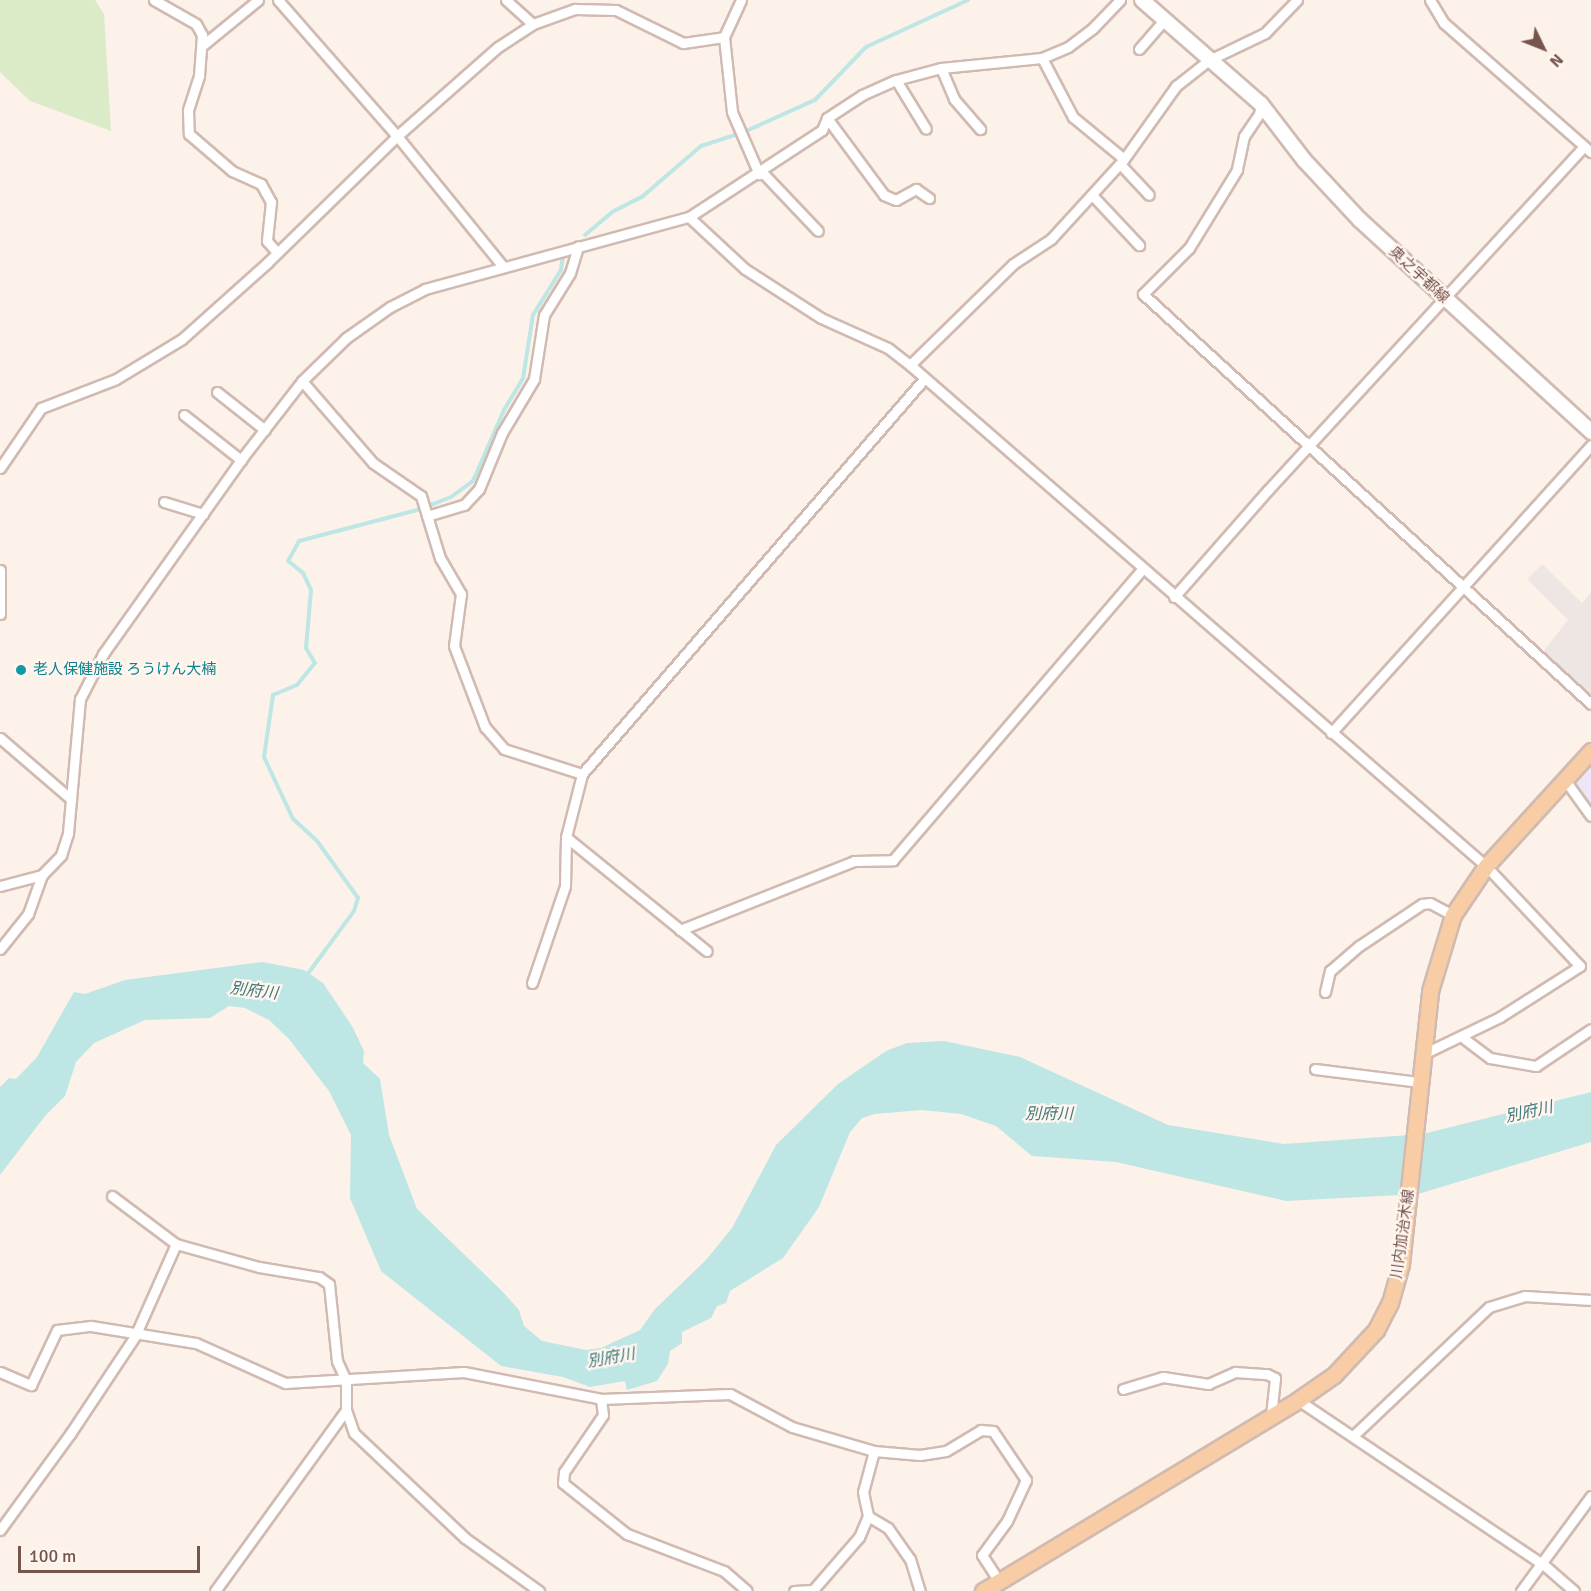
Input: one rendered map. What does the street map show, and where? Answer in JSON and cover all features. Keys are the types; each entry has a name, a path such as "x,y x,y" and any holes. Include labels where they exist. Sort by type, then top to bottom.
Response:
{"main road":[{"name":"川内加治木線","path":"983,1591 1298,1400 1334,1375 1376,1330 1390,1303 1401,1264 1430,990 1453,915 1486,866 1591,751"}],"street":[{"path":"154,0 196,24 202,35 199,76 188,110 189,134 232,171 261,184 271,202 267,241 278,252"},
{"path":"203,45 258,0"},
{"path":"278,0 397,136 502,265"},
{"path":"506,0 533,24"},
{"path":"741,0 724,37 732,112 760,173 818,231"},
{"path":"0,949 28,914 42,875 61,855 68,833 80,699 103,654 242,460 302,381 346,338 390,307 425,290 502,265 689,216 760,173 822,130 827,118 862,95 896,80 941,68 1042,58 1068,47 1093,28 1120,0"},
{"path":"1142,0 1209,60"},
{"path":"910,365 1013,264 1051,239 1122,161 1176,86 1209,60 1265,33 1297,0"},
{"path":"1174,597 1443,297 1587,150 1444,22 1430,0"},
{"path":"0,468 41,408 140,367 182,339 278,252 397,136 498,47 533,24 575,9 616,10 683,43 724,37"},
{"path":"1138,49 1163,21"},
{"path":"1042,58 1073,117 1122,161 1149,195"},
{"name":"奥之宇都線","path":"1209,60 1261,104 1341,203 1591,432"},
{"path":"941,68 954,99 980,129"},
{"path":"896,80 926,129"},
{"path":"1261,104 1259,114 1244,136 1237,170 1189,248 1143,294 1460,588 1591,704"},
{"path":"827,118 884,195 896,200 916,189 929,198"},
{"path":"1092,195 1139,245"},
{"path":"689,216 745,269 821,318 888,348 910,365 1142,570 1486,866 1580,966 1462,1037 1423,1054"},
{"path":"426,514 464,504 479,489 502,433 534,379 544,315 570,273 578,246"},
{"path":"532,983 565,886 566,837 582,774 924,379"},
{"path":"302,381 373,463 421,496 440,558 461,594 454,646 485,727 504,749 582,774"},
{"path":"217,392 265,430"},
{"path":"184,415 242,460"},
{"path":"1331,733 1591,445"},
{"path":"164,502 203,514"},
{"path":"0,570 0,614"},
{"path":"680,930 854,861 892,861 1142,570"},
{"path":"0,738 71,799"},
{"path":"1565,780 1591,816"},
{"path":"566,837 707,951"},
{"path":"0,886 42,875"},
{"path":"1325,992 1330,971 1359,946 1422,904 1430,903 1453,915"},
{"path":"1462,1037 1490,1058 1536,1066 1591,1029"},
{"path":"1315,1069 1420,1083"},
{"path":"112,1196 176,1244 259,1267 319,1277 330,1284 337,1361 346,1380 346,1410 354,1433 404,1484 465,1538 538,1591"},
{"path":"0,1530 70,1434 135,1336 176,1244"},
{"path":"1353,1436 1489,1307 1525,1296 1591,1300"},
{"path":"0,1372 31,1385 57,1330 91,1326 135,1336 196,1343 285,1383 464,1372 601,1399 730,1394 792,1427 874,1451 921,1455 946,1451 981,1430 993,1431 1026,1480 1007,1521 982,1555 999,1581"},
{"path":"1123,1389 1163,1377 1208,1384 1235,1372 1267,1374 1275,1378 1271,1416"},
{"path":"601,1399 603,1415 564,1472 563,1483 627,1534 724,1571 747,1591"},
{"path":"1298,1400 1544,1565 1574,1591"},
{"path":"215,1591 346,1410"},
{"path":"794,1591 813,1590 860,1537 868,1516 863,1492 874,1451"},
{"path":"1521,1591 1544,1565 1591,1496"},
{"path":"868,1516 888,1528 904,1551 920,1591"}],"shaded area":[{"path":"1542,564 1582,603 1591,592 1591,701 1542,653 1568,620 1527,579"},
{"path":"1591,768 1591,806 1575,785"}],"green space":[{"path":"0,0 95,0 104,14 111,131 30,101 0,72"}],"water":[{"name":"別府川","path":"262,962 304,970 323,983 352,1026 364,1051 363,1063 380,1079 389,1135 417,1209 501,1290 519,1310 524,1326 542,1341 586,1350 601,1348 640,1330 655,1309 706,1260 732,1228 776,1145 838,1084 886,1051 907,1043 944,1041 1020,1057 1168,1125 1284,1144 1423,1134 1591,1092 1591,1142 1418,1194 1286,1201 1116,1162 1032,1156 996,1126 961,1114 922,1110 875,1114 862,1118 850,1132 819,1207 783,1258 730,1291 726,1303 717,1306 711,1318 682,1332 682,1343 670,1351 668,1364 657,1381 627,1390 625,1381 590,1387 563,1377 501,1366 381,1271 350,1198 351,1135 329,1091 289,1039 269,1020 245,1008 229,1006 210,1018 145,1020 94,1043 76,1062 65,1096 45,1116 0,1175 0,1087 9,1078 16,1079 37,1057 74,992 85,994 125,980"}],"waterway":[{"path":"585,235 612,212 643,196 701,146 744,132 815,100 866,47 968,0"},
{"path":"307,975 354,911 358,898 317,841 293,819 264,757 273,695 297,685 315,663 306,648 311,590 303,573 288,561 299,541 421,509 451,497 473,481 504,410 523,378 533,315 561,270 563,255"}],"place":[{"name":"老人保健施設 ろうけん大楠","path":"21,670"}]}
